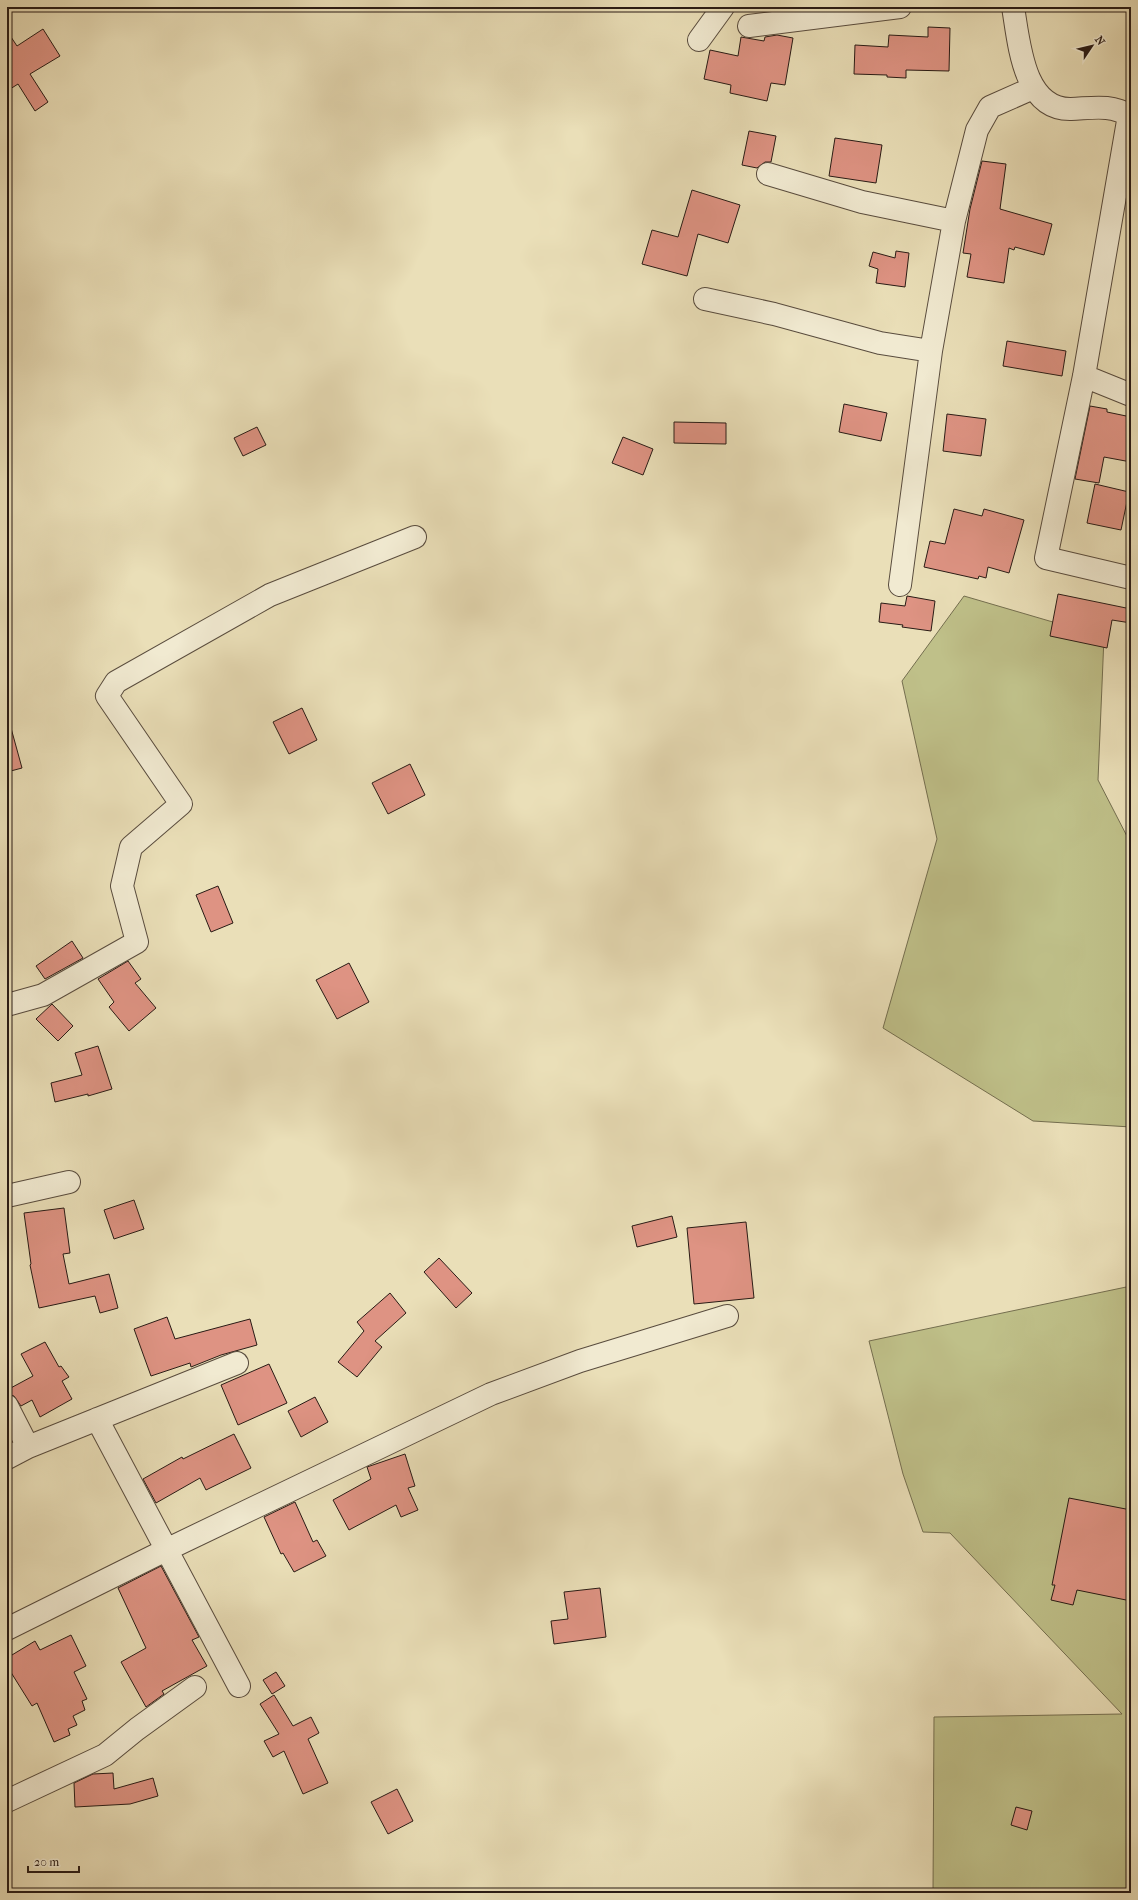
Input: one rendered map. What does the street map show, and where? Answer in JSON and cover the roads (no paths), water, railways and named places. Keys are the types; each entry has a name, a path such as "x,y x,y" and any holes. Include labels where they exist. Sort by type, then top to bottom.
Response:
{"street":[{"path":"699,40 723,7"},
{"path":"749,26 900,7"},
{"path":"1014,7 1022,59 1033,88 1050,105 1070,109 1103,106 1130,116 1084,376 1046,558 1131,578"},
{"path":"900,585 931,351 954,221 977,130 990,107 1033,88"},
{"path":"768,174 862,202 954,221"},
{"path":"705,299 774,314 880,343 931,351"},
{"path":"1084,376 1131,395"},
{"path":"7,1005 43,995 137,942 122,886 131,847 181,804 108,696 116,682 270,595 415,537"},
{"path":"7,1196 69,1182"},
{"path":"7,1629 168,1549 490,1394 580,1361 727,1316"},
{"path":"7,1458 28,1447 237,1363"},
{"path":"7,1406 28,1447"},
{"path":"97,1419 168,1549 239,1686"},
{"path":"7,1801 105,1755 137,1729 195,1688"}]}
